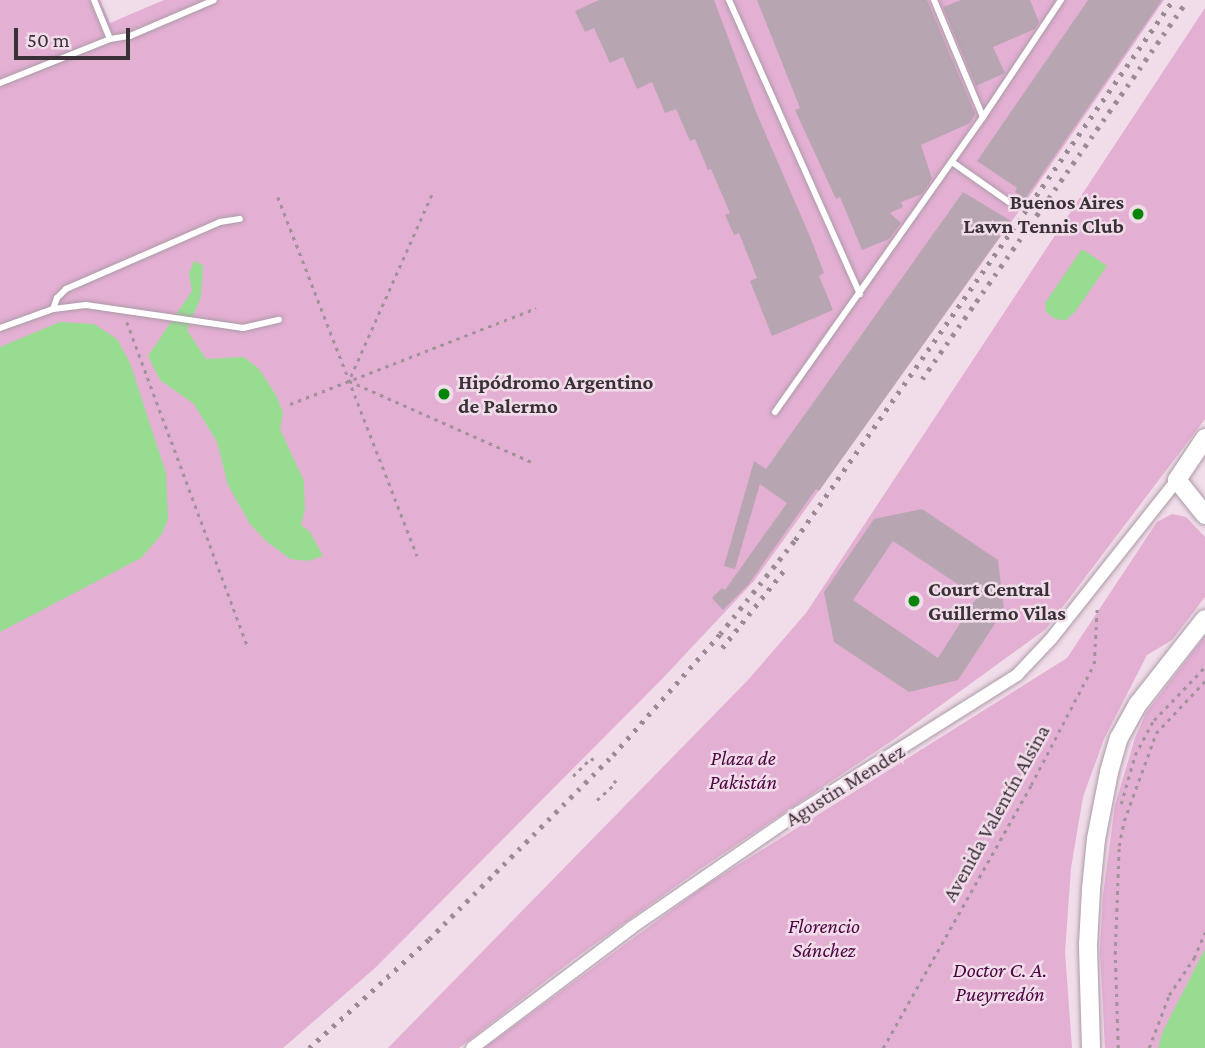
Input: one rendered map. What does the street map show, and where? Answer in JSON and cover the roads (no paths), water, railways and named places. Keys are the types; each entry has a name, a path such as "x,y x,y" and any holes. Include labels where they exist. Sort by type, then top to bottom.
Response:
{"main road":[{"path":"1205,438 1177,480 1205,515"},
{"path":"1091,1048 1088,945 1091,890 1096,839 1109,772 1119,738 1138,704 1205,619"}],"street":[{"name":"Agustin Mendez","path":"472,1048 631,928 787,821 1000,687 1033,660 1177,480"}],"lane":[{"path":"94,0 110,39"},
{"path":"0,83 110,39 130,36 214,0"},
{"path":"729,0 860,294"},
{"path":"934,0 983,117"},
{"path":"775,412 952,162 1061,0"},
{"path":"952,162 1009,202"},
{"path":"53,309 57,298 66,289 220,222 240,219"},
{"path":"0,328 53,309 86,305 243,328 279,320"}],"railway":[{"path":"309,1048 429,939 613,755 720,634 795,540 1173,0"},
{"path":"922,379 1187,0"},
{"path":"722,648 785,569"}],"place":[{"name":"Buenos Aires Lawn Tennis Club","path":"1138,214"},
{"name":"Hipódromo Argentino de Palermo","path":"444,394"},
{"name":"Court Central Guillermo Vilas","path":"914,601"}],"park label":[{"name":"Plaza de Pakistán","path":"743,770"},
{"name":"Florencio Sánchez","path":"824,938"},
{"name":"Doctor C. A. Pueyrredón","path":"1000,982"}]}
